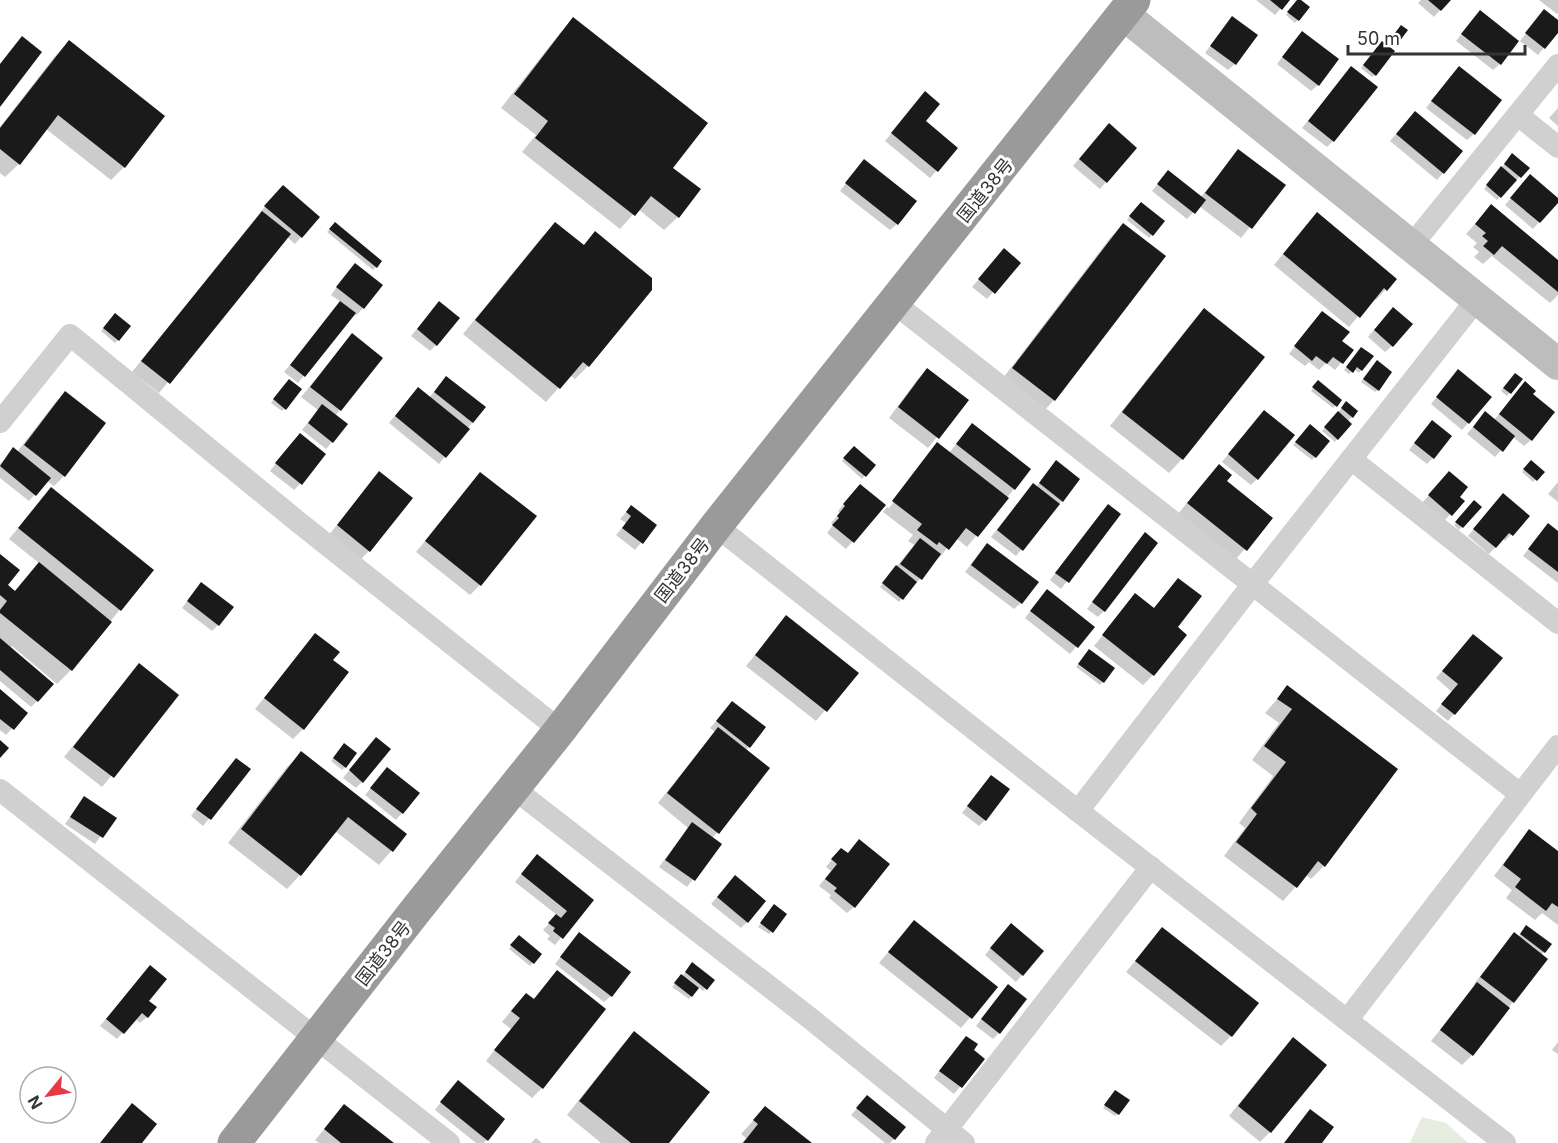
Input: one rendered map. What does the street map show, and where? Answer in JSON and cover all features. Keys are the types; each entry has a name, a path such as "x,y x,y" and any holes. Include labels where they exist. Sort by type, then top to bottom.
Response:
{"highway":[{"name":"国道38号","path":"234,1143 560,730 716,526 1129,7"}],"street":[{"path":"1129,7 1411,246 1558,364"},
{"path":"1411,246 1558,65"},
{"path":"1518,115 1558,147"},
{"path":"1078,812 1252,585 1477,299"},
{"path":"894,303 1520,794"},
{"path":"0,423 70,335 297,521 560,730"},
{"path":"1351,459 1558,623"},
{"path":"716,526 1078,812 1348,1019 1505,1143"},
{"path":"1348,1019 1558,746"},
{"path":"513,788 811,1019 949,1138 1151,867"},
{"path":"0,790 449,1143"}],"shaded area":[{"path":"1422,1117 1446,1123 1468,1143 1410,1143"}],"building":[{"path":"1270,0 1290,0 1282,10"},
{"path":"1297,0 1301,0 1310,7 1299,21 1287,12"},
{"path":"1428,0 1451,0 1441,11"},
{"path":"1544,9 1558,20 1558,33 1545,49 1525,33"},
{"path":"1480,10 1519,41 1501,65 1461,34"},
{"path":"1232,16 1258,35 1236,65 1210,46"},
{"path":"573,17 708,123 673,168 701,189 679,218 651,196 635,216 535,138 548,121 514,94"},
{"path":"1401,25 1408,30 1399,42 1392,37"},
{"path":"1302,31 1339,59 1319,86 1282,57"},
{"path":"22,36 42,52 0,107 0,64"},
{"path":"69,40 165,116 125,168 58,115 20,165 0,149 0,128"},
{"path":"1382,41 1395,51 1376,76 1363,65"},
{"path":"1351,66 1378,87 1334,142 1308,121"},
{"path":"1459,66 1502,100 1475,135 1431,101"},
{"path":"925,91 940,104 926,121 958,148 938,172 891,133"},
{"path":"1415,111 1463,151 1444,174 1396,134"},
{"path":"1109,123 1137,148 1107,183 1079,159"},
{"path":"1238,149 1286,185 1252,229 1205,193"},
{"path":"1512,153 1530,168 1521,178 1504,164"},
{"path":"864,159 917,201 898,225 845,183"},
{"path":"1501,166 1517,180 1501,198 1486,185"},
{"path":"1168,170 1206,200 1195,214 1157,184"},
{"path":"1530,174 1558,198 1558,203 1540,223 1510,198"},
{"path":"283,185 320,217 302,238 264,206"},
{"path":"1141,202 1165,221 1153,236 1129,216"},
{"path":"1491,204 1558,260 1558,292 1502,246 1494,255 1483,246 1488,241 1482,236 1486,233 1475,224"},
{"path":"262,211 291,234 170,384 141,361"},
{"path":"1317,212 1397,279 1387,291 1384,288 1360,318 1283,254"},
{"path":"335,222 382,261 377,268 329,229"},
{"path":"555,222 584,245 595,231 652,278 652,290 589,367 583,362 560,389 475,320"},
{"path":"1123,223 1166,256 1055,401 1012,368"},
{"path":"1004,248 1021,263 995,294 978,279"},
{"path":"355,263 383,285 364,309 336,287"},
{"path":"340,301 356,313 305,377 290,365"},
{"path":"439,301 460,318 437,346 417,329"},
{"path":"1393,307 1413,324 1393,347 1374,330"},
{"path":"1204,308 1265,357 1183,460 1122,412"},
{"path":"1322,311 1350,332 1342,341 1354,350 1343,364 1333,357 1327,364 1316,356 1312,361 1294,346"},
{"path":"115,313 131,326 119,341 103,328"},
{"path":"352,333 383,358 341,411 310,387"},
{"path":"1361,347 1374,356 1362,371 1357,367 1353,373 1346,367"},
{"path":"1377,360 1392,372 1379,391 1363,379"},
{"path":"927,368 969,400 939,439 898,407"},
{"path":"1458,369 1492,397 1469,424 1436,397"},
{"path":"1515,373 1523,379 1511,394 1503,388"},
{"path":"446,376 486,407 473,423 434,392"},
{"path":"289,379 302,389 286,410 273,399"},
{"path":"1318,380 1342,400 1337,407 1312,387"},
{"path":"1525,381 1536,391 1533,394 1555,412 1532,441 1499,414"},
{"path":"418,387 470,429 446,458 395,416"},
{"path":"65,391 106,423 65,477 24,445"},
{"path":"1346,401 1358,411 1353,418 1341,408"},
{"path":"322,404 348,424 333,443 308,423"},
{"path":"1264,410 1295,435 1258,480 1228,454"},
{"path":"1338,411 1352,424 1338,440 1324,427"},
{"path":"1485,411 1515,436 1503,452 1473,427"},
{"path":"1432,420 1452,436 1434,459 1414,443"},
{"path":"972,423 1031,469 1015,490 956,444"},
{"path":"1310,424 1330,441 1316,458 1295,442"},
{"path":"300,433 326,454 302,485 275,463"},
{"path":"937,442 1009,498 978,537 966,528 949,550 939,542 937,545 917,530 922,524 892,501"},
{"path":"854,446 876,465 866,477 843,458"},
{"path":"13,447 51,478 36,496 0,466"},
{"path":"1056,460 1080,479 1063,502 1039,483"},
{"path":"1531,460 1545,472 1537,481 1523,469"},
{"path":"1219,464 1232,475 1227,481 1273,518 1247,551 1187,503"},
{"path":"379,471 413,498 370,552 337,525"},
{"path":"1449,471 1468,487 1460,497 1465,501 1452,516 1428,495"},
{"path":"480,472 537,516 481,586 425,541"},
{"path":"1033,483 1060,504 1023,551 997,530"},
{"path":"860,484 886,505 854,543 832,525 839,518 837,516 845,506 843,504"},
{"path":"51,487 154,570 121,611 18,528"},
{"path":"1503,493 1530,516 1513,536 1509,533 1496,548 1473,529"},
{"path":"1474,500 1482,507 1463,528 1455,522"},
{"path":"1108,504 1121,514 1069,583 1055,573"},
{"path":"631,505 657,525 643,544 622,528 631,516 626,512"},
{"path":"1548,523 1558,531 1558,572 1528,549"},
{"path":"1145,532 1158,543 1105,612 1092,602"},
{"path":"920,538 941,554 922,580 900,564"},
{"path":"987,543 1039,582 1022,604 971,565"},
{"path":"0,554 20,570 8,585 15,591 39,562 112,622 72,671 0,613 7,601 0,595"},
{"path":"896,565 917,582 903,600 882,583"},
{"path":"1178,578 1202,596 1178,627 1187,635 1154,676 1102,635 1135,593 1154,608"},
{"path":"201,582 234,607 219,626 187,601"},
{"path":"1047,589 1095,627 1078,648 1030,611"},
{"path":"786,615 859,673 827,712 755,655"},
{"path":"315,633 340,652 333,660 349,672 304,730 264,698"},
{"path":"1473,634 1503,658 1455,715 1441,704 1458,684 1442,671"},
{"path":"0,638 54,684 38,702 0,670"},
{"path":"1089,649 1115,668 1104,683 1078,664"},
{"path":"139,663 179,695 114,778 73,747"},
{"path":"1287,685 1398,769 1325,867 1318,861 1297,888 1236,842 1257,814 1251,808 1286,762 1264,746 1292,709 1277,699"},
{"path":"0,689 28,713 14,730 0,719"},
{"path":"732,701 766,727 750,748 716,721"},
{"path":"718,727 770,768 719,834 667,793"},
{"path":"376,737 391,749 363,783 349,770"},
{"path":"0,740 9,748 0,758"},
{"path":"344,743 357,753 346,768 333,758"},
{"path":"301,751 407,834 393,852 348,817 301,876 241,829"},
{"path":"236,758 251,769 211,820 196,809"},
{"path":"387,767 420,793 403,814 370,788"},
{"path":"991,775 1010,789 986,821 967,806"},
{"path":"84,796 117,818 103,838 70,817"},
{"path":"692,822 722,844 695,881 665,860"},
{"path":"1529,829 1558,851 1558,907 1552,903 1546,911 1515,887 1521,879 1503,865"},
{"path":"859,839 890,864 855,908 834,891 837,888 825,879 837,864 831,859 841,848 848,853"},
{"path":"537,854 594,900 563,939 553,931 555,928 548,923 556,914 561,918 567,911 521,874"},
{"path":"735,875 766,901 748,923 717,897"},
{"path":"774,904 787,914 773,933 760,923"},
{"path":"914,920 998,987 972,1019 888,952"},
{"path":"1011,923 1044,951 1023,976 990,948"},
{"path":"1526,925 1552,944 1545,953 1520,934"},
{"path":"1162,927 1259,1003 1232,1037 1135,961"},
{"path":"579,932 631,972 612,997 560,957"},
{"path":"1514,932 1548,959 1514,1003 1480,977"},
{"path":"519,935 542,954 534,964 510,945"},
{"path":"692,962 715,980 707,990 685,972"},
{"path":"150,965 167,979 149,1001 157,1007 148,1018 142,1013 124,1034 106,1019"},
{"path":"557,970 606,1009 543,1089 494,1050 520,1018 511,1011 526,993 534,999"},
{"path":"681,974 699,988 692,997 674,983"},
{"path":"1477,982 1510,1008 1473,1056 1440,1030"},
{"path":"1008,984 1027,999 1000,1034 981,1019"},
{"path":"634,1031 710,1092 669,1143 631,1143 579,1101"},
{"path":"966,1036 978,1044 974,1050 985,1059 962,1088 939,1071"},
{"path":"1293,1037 1327,1065 1271,1133 1238,1106"},
{"path":"458,1080 505,1119 488,1141 440,1102"},
{"path":"1115,1090 1130,1100 1119,1115 1104,1105"},
{"path":"867,1095 906,1127 895,1140 856,1108"},
{"path":"132,1103 157,1124 142,1143 100,1143"},
{"path":"344,1104 394,1143 341,1143 324,1129"},
{"path":"765,1106 812,1143 743,1143 758,1124 753,1120"},
{"path":"1310,1109 1334,1127 1322,1143 1284,1143"}]}
